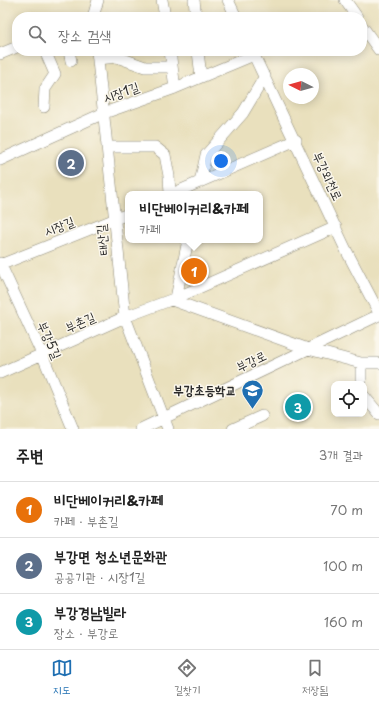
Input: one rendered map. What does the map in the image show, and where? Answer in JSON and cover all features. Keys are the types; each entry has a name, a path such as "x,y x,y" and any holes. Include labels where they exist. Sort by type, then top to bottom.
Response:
{"street":[{"path":"94,12 98,0"},
{"path":"162,0 164,12"},
{"path":"194,0 195,12"},
{"path":"228,0 234,12"},
{"path":"345,0 353,12"},
{"path":"367,33 379,50"},
{"path":"0,54 12,49"},
{"path":"44,107 44,89 55,74 47,56"},
{"name":"태산길","path":"98,56 125,317 168,429"},
{"path":"108,56 117,57 145,67 172,67"},
{"path":"171,56 175,88"},
{"path":"199,56 201,77"},
{"name":"시장1길","path":"0,160 104,113 175,88 246,56"},
{"name":"부강외천로","path":"255,56 379,314"},
{"path":"198,186 206,155 243,113 265,76"},
{"path":"181,191 198,186 296,140"},
{"path":"108,147 155,147 165,155 171,191"},
{"name":"시장길","path":"0,264 125,215"},
{"name":"부촌길","path":"0,373 125,317 174,299 336,227"},
{"path":"187,243 174,299 308,349 361,363 379,363"},
{"name":"부강5길","path":"0,264 42,354 69,428"},
{"name":"부강로","path":"141,429 379,314"},
{"path":"361,363 361,381"},
{"path":"367,400 379,414"},
{"path":"233,429 262,416"}],"place":[{"name":"부강면 청소년문화관","path":"71,163"},
{"name":"비단베이커리&카페","path":"194,271"},
{"name":"부강경남빌라","path":"298,407"},
{"name":"부강초등학교","path":"252,410"}]}
